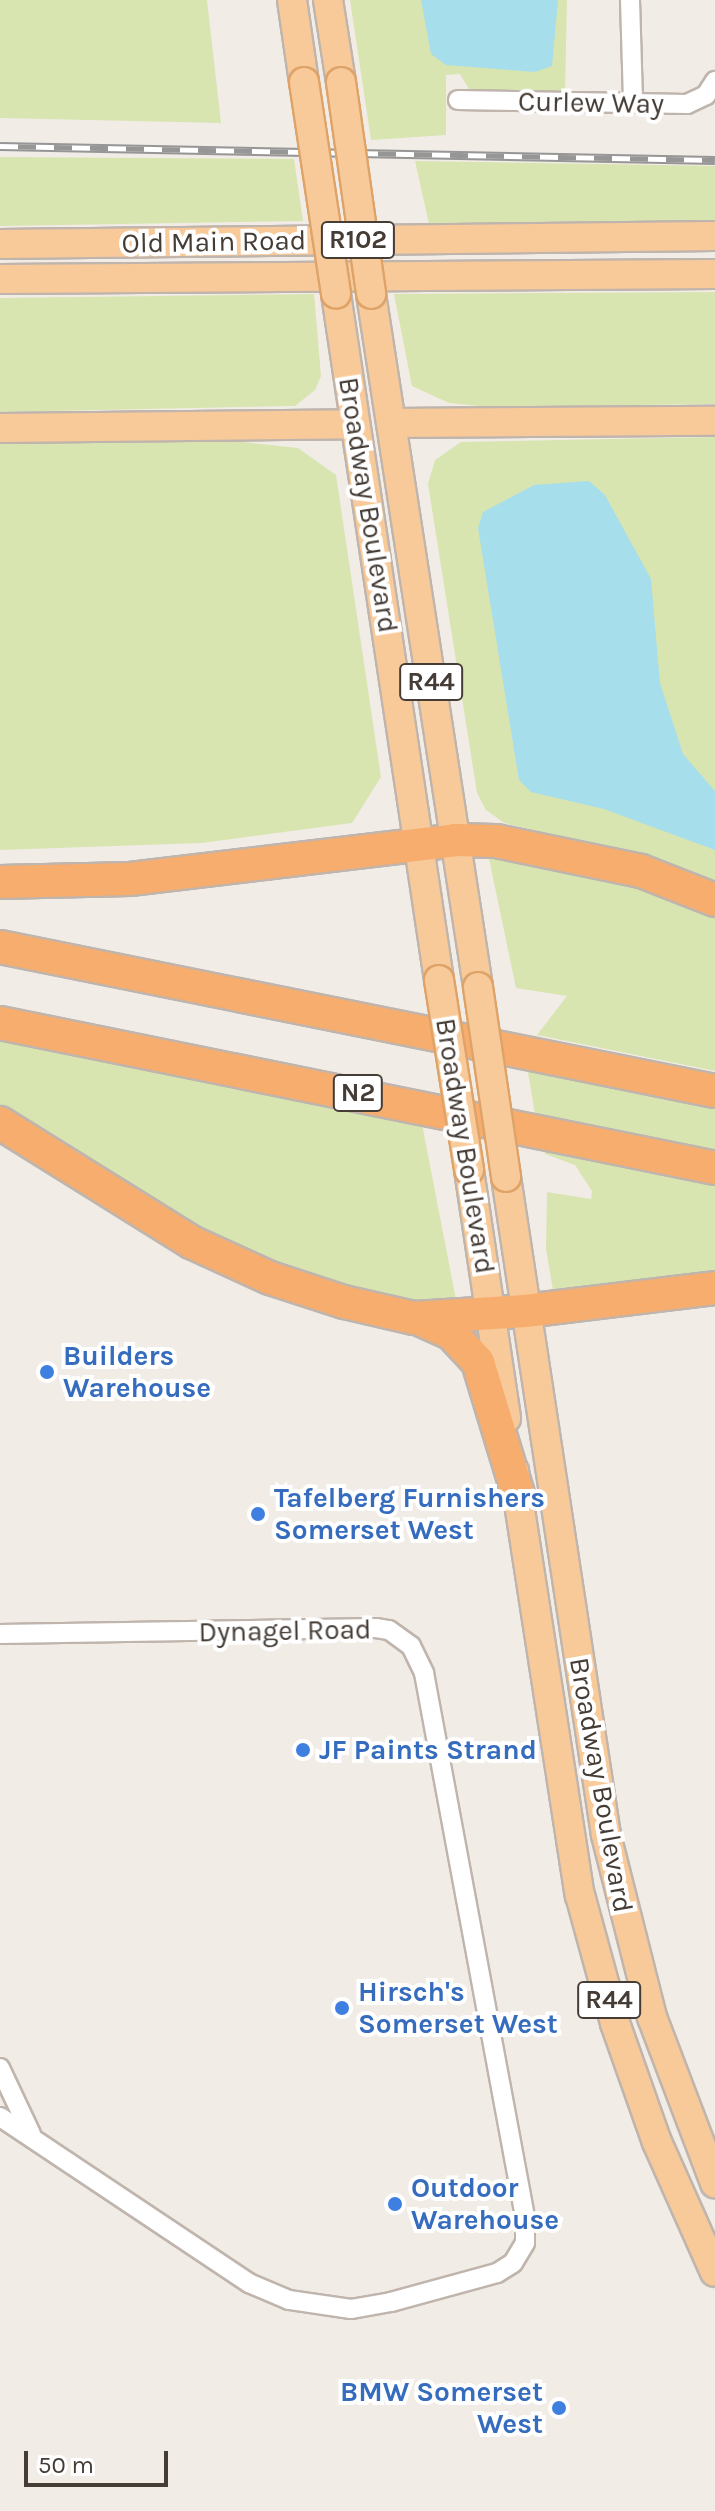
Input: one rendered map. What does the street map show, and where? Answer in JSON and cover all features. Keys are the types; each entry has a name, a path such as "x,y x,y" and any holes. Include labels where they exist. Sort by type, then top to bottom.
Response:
{"highway":[{"path":"0,882 130,879 455,840 535,845 596,859 715,900"},
{"path":"0,947 715,1091"},
{"name":"N2","path":"0,1023 715,1168"},
{"path":"0,1123 229,1262 300,1289 414,1318 452,1334 478,1362 518,1494"},
{"path":"414,1318 525,1311 715,1288"}],"main road":[{"name":"Broadway Boulevard","path":"292,0 580,1895 615,2023 657,2142 715,2272"},
{"name":"Broadway Boulevard","path":"328,0 606,1835 652,2017 706,2152 715,2183"},
{"name":"Old Main Road","path":"0,244 715,236"},
{"name":"Old Main Road","path":"0,279 715,274"},
{"path":"391,423 715,421"},
{"path":"0,428 355,424"}],"street":[{"path":"630,0 633,103"},
{"name":"Curlew Way","path":"458,100 687,104 706,95 715,81"},
{"name":"Dynagel Road","path":"0,1634 376,1628 389,1630 411,1646 424,1673 525,2217 525,2243 513,2263 497,2273 366,2307 315,2306 249,2283 0,2117"},
{"path":"0,2068 34,2139"}],"green space":[{"path":"0,0 207,0 221,123 0,118"},
{"path":"350,0 567,0 565,93 470,91 460,74 446,75 446,135 371,140"},
{"path":"0,157 294,159 303,221 0,226"},
{"path":"415,161 715,166 715,228 429,224"},
{"path":"715,292 715,404 489,407 449,403 412,386 394,294"},
{"path":"314,294 321,376 315,390 295,406 0,412 0,298"},
{"path":"715,437 715,886 600,846 504,823 486,810 477,793 428,484 435,460 461,442"},
{"path":"0,442 243,442 298,448 336,475 381,777 352,823 202,843 0,850"},
{"path":"488,854 557,859 715,910 715,1071 537,1035 567,996 516,988"},
{"path":"0,1040 422,1124 457,1305 368,1297 227,1247 0,1110"},
{"path":"527,1067 715,1105 715,1151 535,1114"},
{"path":"545,1149 715,1185 715,1277 554,1296 546,1249 547,1192 591,1199 592,1191 575,1165 545,1154"}],"water":[{"path":"421,0 558,0 552,66 535,72 446,65 431,54"},
{"path":"589,481 605,495 651,579 660,683 683,754 715,791 715,850 604,809 531,792 519,780 478,528 483,512 534,485"}],"railway":[{"path":"0,146 715,160"}],"place":[{"name":"Builders Warehouse","path":"47,1372"},
{"name":"Tafelberg Furnishers Somerset West","path":"258,1514"},
{"name":"JF Paints Strand","path":"303,1750"},
{"name":"Hirsch's Somerset West","path":"342,2008"},
{"name":"Outdoor Warehouse","path":"395,2204"},
{"name":"BMW Somerset West","path":"559,2408"}]}
